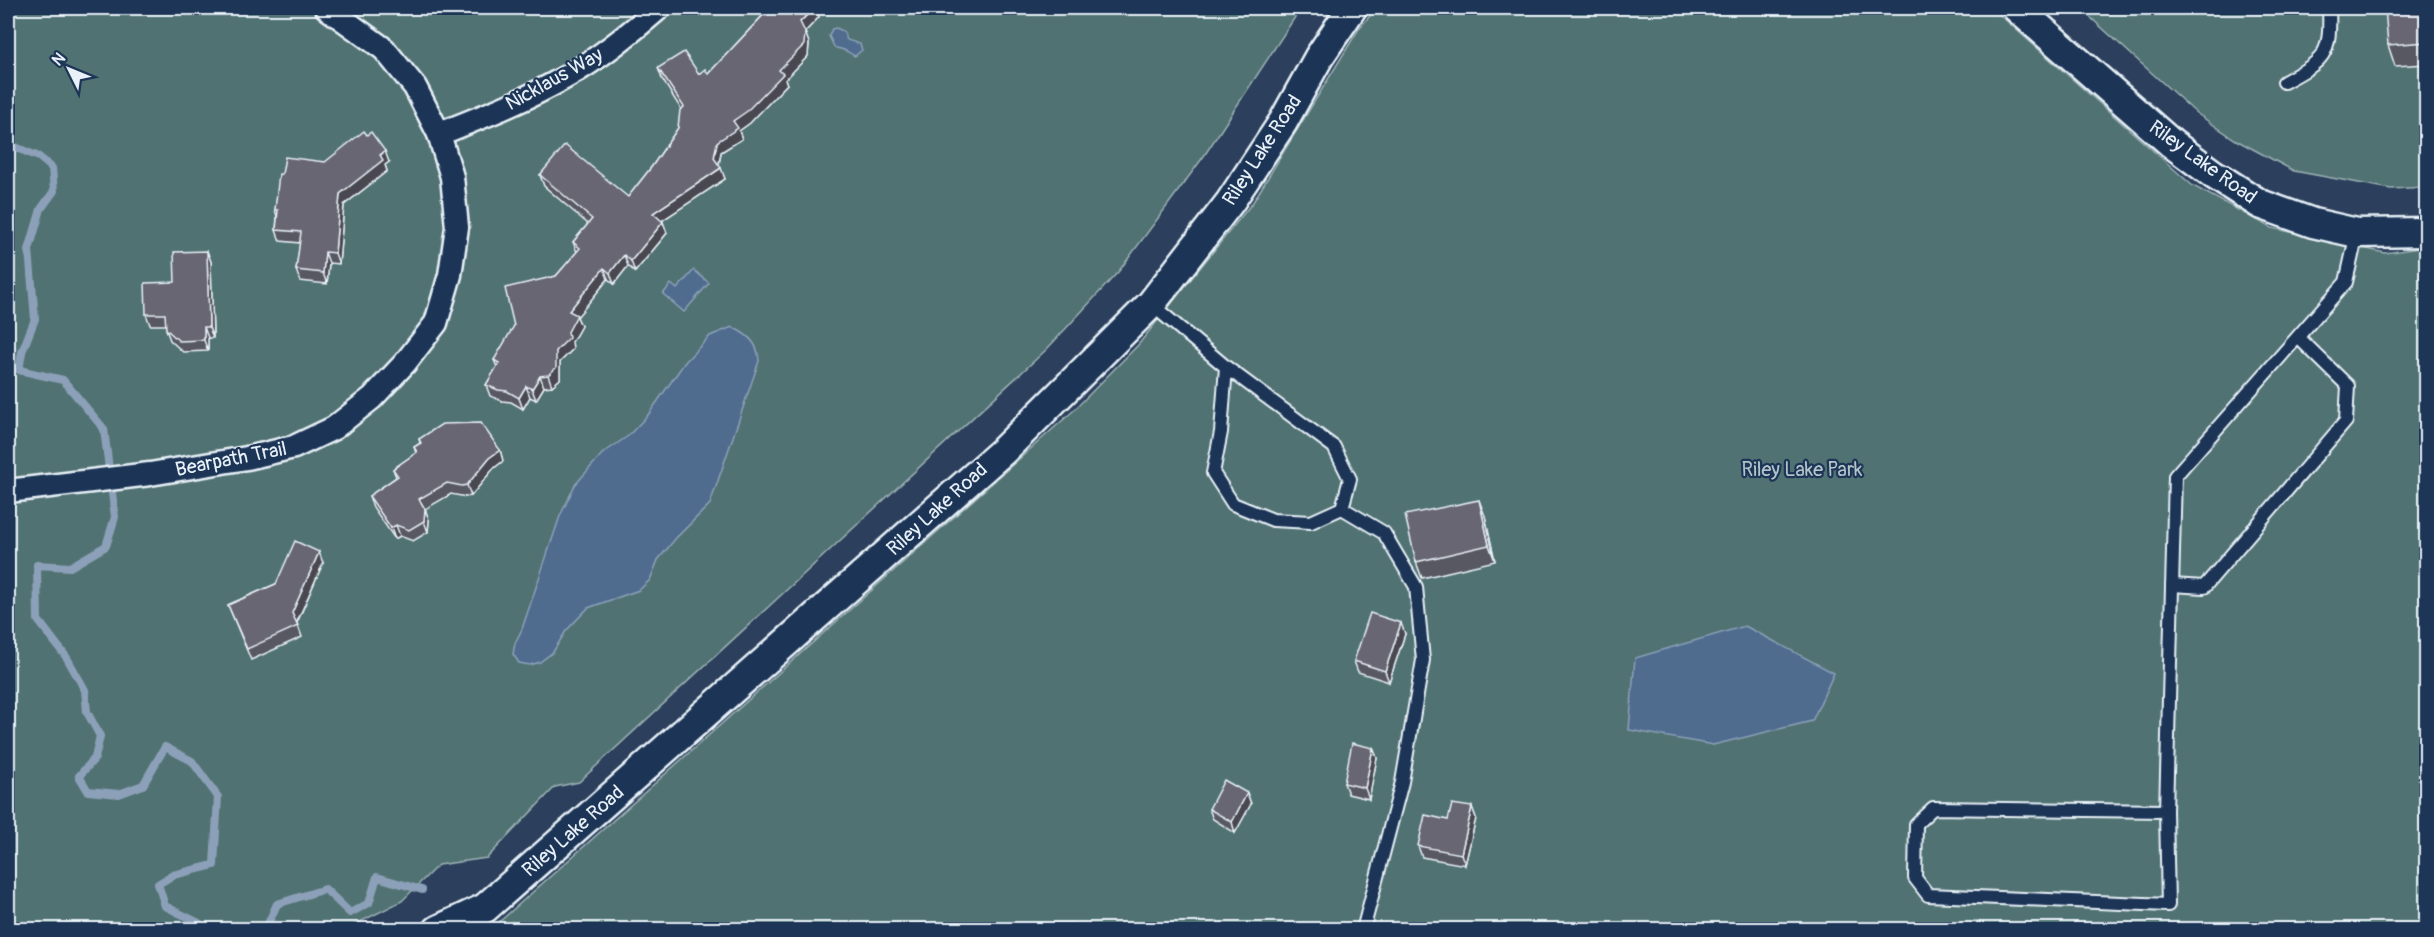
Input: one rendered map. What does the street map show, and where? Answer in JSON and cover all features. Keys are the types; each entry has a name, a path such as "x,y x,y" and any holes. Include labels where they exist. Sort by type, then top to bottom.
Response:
{"street":[{"name":"Bearpath Trail","path":"8,491 150,474 248,458 294,447 334,428 372,398 405,363 436,322 450,275 457,227 452,177 439,134 415,87 384,49 327,8"},
{"name":"Nicklaus Way","path":"439,134 512,105 567,77 616,44 659,8"},
{"name":"Riley Lake Road","path":"438,930 485,908 580,825 1003,451 1151,304 1230,202 1283,122 1319,57 1352,8"},
{"name":"Riley Lake Road","path":"2017,8 2171,142 2213,174 2260,204 2313,223 2357,233 2427,232"}],"lane":[{"path":"2284,82 2308,69 2324,55 2330,32 2329,8"},
{"path":"2166,811 1933,808 1916,824 1915,878 1928,895 2168,905 2166,811 2175,476 2346,282 2357,233"},
{"path":"1151,304 1226,368 1334,447 1350,479 1342,508"},
{"path":"2172,585 2204,587 2346,421 2348,386 2298,337"},
{"path":"1226,368 1221,432 1213,473 1233,504 1273,520 1311,522 1342,508"},
{"path":"1342,508 1384,533 1416,586 1423,660 1402,782 1363,930"}],"green space":[{"path":"8,8 1301,8 1204,156 1119,271 1047,349 579,782 555,787 487,858 438,865 402,901 344,930 8,929"},
{"name":"Riley Lake Park","path":"1377,8 1992,8 2193,186 2272,228 2385,253 2426,247 2426,929 1092,930 1072,923 914,923 869,930 499,930 499,922 1073,411 1138,345 1253,202 1360,27"},
{"path":"2080,8 2426,8 2426,187 2391,189 2294,171 2236,140 2196,113"}],"water":[{"path":"832,29 843,31 847,40 860,44 862,50 855,56 835,48 829,36"},
{"path":"694,270 709,283 684,312 663,294 671,284 677,289"},
{"path":"732,327 751,340 757,349 759,361 710,504 676,538 658,560 650,580 639,590 588,608 566,631 553,652 540,662 530,665 519,663 513,654 515,643 522,629 560,516 575,485 602,454 628,436 648,415 685,362 710,336"},
{"path":"1745,626 1834,673 1812,721 1713,745 1629,730 1635,658"}],"building":[{"path":"768,8 814,8 800,22 805,32 804,45 779,70 783,74 746,112 733,121 738,128 717,142 714,158 721,168 653,213 663,222 631,261 624,255 610,273 604,268 569,311 577,315 568,332 569,338 556,351 556,368 548,375 540,376 532,389 526,386 519,398 507,391 486,385 499,363 494,360 514,326 505,288 556,276 580,248 573,242 592,219 540,175 565,145 628,197 678,128 680,110 684,107 658,68 684,52 699,74 705,69 708,74"},
{"path":"2385,8 2427,8 2427,42 2388,45"},
{"path":"364,131 367,135 371,132 385,151 380,155 383,160 340,194 335,253 325,252 323,273 296,270 301,232 276,230 278,210 275,210 279,174 282,174 285,157 325,162"},
{"path":"207,251 209,327 204,327 204,340 179,341 166,329 165,314 146,314 145,283 175,282 174,252"},
{"path":"481,423 500,450 489,458 467,485 447,483 419,499 425,509 424,521 409,530 396,525 391,528 369,496 398,476 393,469 417,452 414,447 421,443 419,439 442,424"},
{"path":"1479,500 1489,545 1416,562 1405,515"},
{"path":"295,541 319,552 292,613 298,626 247,649 228,605 276,584"},
{"path":"1370,613 1401,623 1385,671 1354,661"},
{"path":"1352,743 1373,748 1365,788 1344,783"},
{"path":"1224,780 1247,793 1232,822 1209,809"},
{"path":"1452,804 1472,807 1461,854 1418,846 1425,815 1448,820"}],"waterway":[{"path":"8,144 39,157 52,168 54,191 41,209 29,250 35,319 22,352 19,370 63,380 104,429 115,517 106,546 70,567 37,565 38,620 67,658 85,690 87,712 100,736 95,758 79,776 88,791 119,794 143,785 165,747 192,761 218,797 214,865 173,875 158,884 165,906 199,923 205,930"},
{"path":"260,930 268,924 277,904 325,889 350,913 369,903 377,877 422,890"}]}
